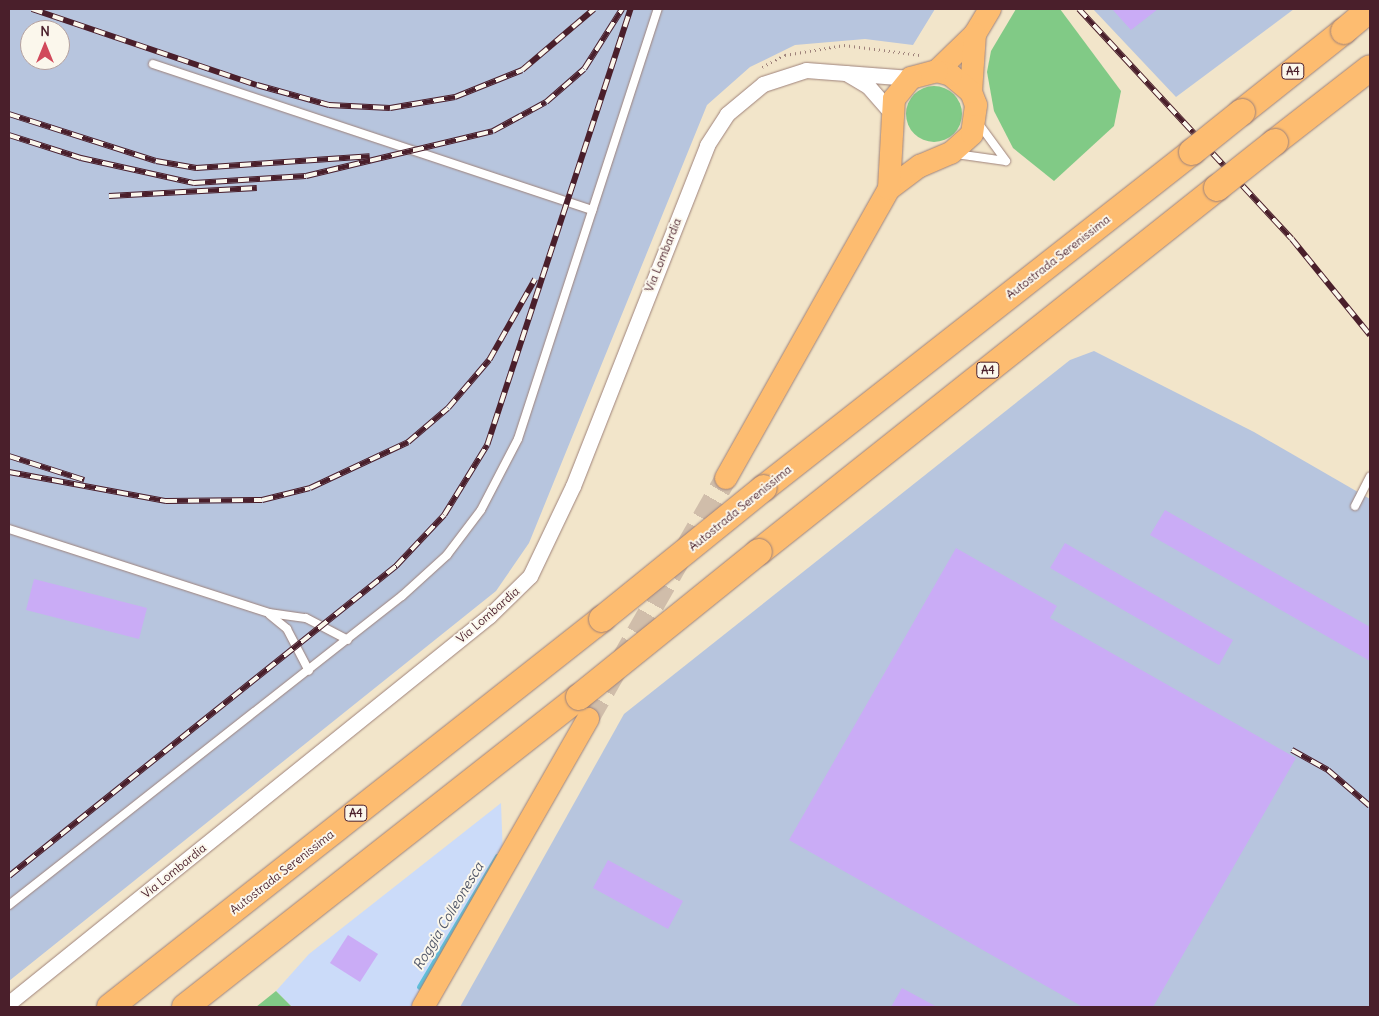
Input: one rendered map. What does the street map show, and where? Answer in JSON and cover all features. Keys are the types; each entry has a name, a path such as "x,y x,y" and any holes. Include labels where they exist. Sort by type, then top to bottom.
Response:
{"highway":[{"name":"Autostrada Serenissima","path":"110,1007 602,619 764,488 1192,152 1370,9"},
{"name":"A4","path":"185,1007 584,708 759,552 1370,68"}],"main road":[{"path":"726,478 889,189 892,119 901,87 911,78 937,71 975,34 990,9"},
{"path":"889,189 944,155 972,134 976,120 971,92 975,34"},
{"path":"937,71 951,75 971,92"},
{"path":"892,119 910,149 944,155"},
{"path":"424,1007 584,708"}],"street":[{"name":"Via Lombardia","path":"9,1003 489,616 526,580 545,551 573,486 707,145 727,114 763,84 784,74 829,70 911,78"},
{"name":"Via Lombardia","path":"829,70 861,80 892,119"}],"lane":[{"path":"9,905 348,640 447,556 499,482 518,440 658,9"},
{"path":"153,64 592,210"},
{"path":"944,155 1006,161 976,120"},
{"path":"1355,506 1370,476"},
{"path":"9,529 269,613 306,618 348,640"},
{"path":"269,613 288,629 309,671"}],"shaded area":[{"path":"9,9 935,9 913,45 865,39 795,45 750,67 707,105 529,543 496,591 9,981"},
{"path":"1093,9 1294,9 1176,97"},
{"path":"1094,351 1254,432 1370,499 1370,1007 460,1007 624,714 1070,360"},
{"path":"501,803 503,857 418,1007 292,1007 276,991 309,954"}],"green space":[{"path":"1016,9 1060,9 1121,91 1114,126 1054,181 1013,148 994,111 987,72 991,51"},
{"path":"934,86 945,88 954,94 960,103 962,114 960,125 954,134 945,140 934,142 923,140 914,134 908,125 906,114 908,103 914,94 923,88"},
{"path":"276,991 292,1007 256,1007"}],"building":[{"path":"1112,9 1158,9 1131,30"},
{"path":"1165,510 1370,627 1370,661 1150,535"},
{"path":"1065,543 1233,640 1219,665 1050,568"},
{"path":"956,548 1057,606 1050,618 1296,758 1153,1007 1083,1007 789,840"},
{"path":"34,579 147,608 139,639 26,610"},
{"path":"608,860 683,901 668,929 593,888"},
{"path":"348,935 378,954 360,982 330,963"},
{"path":"902,988 937,1007 891,1007"}],"waterway":[{"name":"Roggia Colleonesca","path":"419,987 497,856"}],"tunnel":[{"path":"588,719 726,478"}],"railway":[{"path":"32,9 257,85 329,105 390,108 455,97 522,70 594,9"},
{"path":"9,135 81,158 194,183 306,176 493,131 546,102 584,69 622,9"},
{"path":"9,876 396,566 444,515 487,445 630,9"},
{"path":"1079,9 1292,239 1370,335"},
{"path":"9,114 156,161 196,168 370,156"},
{"path":"109,196 257,188"},
{"path":"9,472 166,501 262,500 310,488 408,442 448,408 489,360 535,279"},
{"path":"9,456 84,480"},
{"path":"1292,750 1328,770 1370,806"}]}
